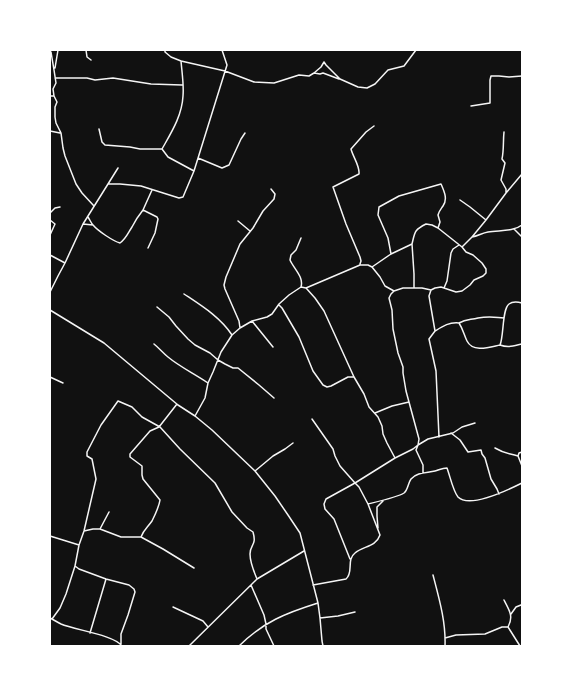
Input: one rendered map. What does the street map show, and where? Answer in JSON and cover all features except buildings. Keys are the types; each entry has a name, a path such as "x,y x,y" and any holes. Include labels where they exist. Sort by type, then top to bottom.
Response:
{"street":[{"path":"54,70 58,50"},
{"path":"86,50 87,57 91,60"},
{"path":"165,50 170,57 181,61 225,71 254,82 274,83 299,75 309,76 314,73 324,62 340,79"},
{"path":"108,184 141,186 179,198 183,197 194,171 227,65 222,50"},
{"path":"314,73 324,73 358,87 366,88 375,84 388,70 404,66 416,50"},
{"path":"51,52 56,83 53,89 57,102 55,107 55,118 61,133 62,148 72,176 82,193 94,206"},
{"path":"162,149 174,128 181,111 183,85 181,61"},
{"path":"471,106 490,103 489,87 491,76 522,76"},
{"path":"55,78 87,78 95,80 113,78 151,84 183,85"},
{"path":"360,265 360,257 333,187 359,174 351,149 366,132 374,126"},
{"path":"99,129 102,142 105,145 140,149 162,149"},
{"path":"50,131 61,133"},
{"path":"504,132 502,159 506,163 501,180 506,189 506,193"},
{"path":"198,158 222,168 229,165 245,133"},
{"path":"162,149 168,157 194,171"},
{"path":"50,292 83,224 118,168"},
{"path":"462,247 486,220 522,174"},
{"path":"391,254 388,238 378,216 379,207 399,196 441,184 445,192 445,198 444,205 439,211 438,215 440,222 438,228"},
{"path":"240,328 239,321 224,285 240,244 263,211 274,199 275,194 271,189"},
{"path":"88,217 93,225 115,242 120,243 127,236 143,210 152,190"},
{"path":"460,200 470,206 486,220"},
{"path":"50,213 55,208 60,207"},
{"path":"143,210 157,217 158,219 155,233 148,248"},
{"path":"50,220 55,224 50,235"},
{"path":"238,221 250,231"},
{"path":"83,224 93,225"},
{"path":"414,288 412,244 414,234 420,227 426,224 438,228 466,252 473,255 486,269 486,273 483,276 474,280 462,291 456,292 444,288 435,288 431,290 422,288 414,288 403,288 391,294 389,298 392,310 393,329 398,353 403,367 406,391 419,439 416,450 423,465 424,473"},
{"path":"472,237 486,232 514,229 522,225"},
{"path":"514,229 522,237"},
{"path":"300,238 296,250 291,255 290,260 301,279 301,287"},
{"path":"372,267 391,254 412,244"},
{"path":"444,288 447,280 451,253 453,249 459,245"},
{"path":"50,255 65,263"},
{"path":"195,416 205,398 208,383 221,352 232,336 240,328 252,321 272,314 279,304 301,287 306,288 360,265 368,265 372,267 385,286 394,292"},
{"path":"306,288 324,312 369,407 378,416 383,434 395,458"},
{"path":"431,290 429,296 435,331"},
{"path":"184,294 216,317 232,336"},
{"path":"500,345 502,341 507,307 516,302 522,303"},
{"path":"279,304 299,337 313,371 323,385 327,387 331,386 348,377 354,377"},
{"path":"157,307 169,317 188,339 200,349 210,353 218,360 233,368 238,368 274,398"},
{"path":"50,310 104,343 177,404 212,430 255,471 288,514 300,533 318,603 323,646"},
{"path":"439,437 436,371 429,339 435,331 453,322 459,323 468,319 490,316 505,318"},
{"path":"252,321 273,347"},
{"path":"459,323 468,342 474,347 483,349 500,345 506,347 522,344"},
{"path":"154,344 168,357 208,383"},
{"path":"50,377 63,383"},
{"path":"122,645 104,636 61,624 51,618 60,608 66,594 75,566 96,479 92,459 87,456 87,452 101,425 118,401 132,407 142,417 159,427 215,483 232,512 252,532 254,541 250,553 253,568 258,579"},
{"path":"375,413 392,406 409,402"},
{"path":"141,537 144,530 151,522 160,504 160,500 143,478 142,466 130,457 130,454 150,431 159,427 177,404"},
{"path":"312,419 333,449 340,466 359,486 380,535 374,544 355,553 350,560"},
{"path":"313,585 346,579 349,577 350,560 334,519 325,509 324,504 326,499 428,439 451,433 462,427 475,423"},
{"path":"451,433 460,440 468,452 481,450 491,478 499,494"},
{"path":"255,471 273,456 293,443"},
{"path":"495,448 505,453 518,456"},
{"path":"518,456 519,453 522,452"},
{"path":"518,456 522,466"},
{"path":"368,504 403,493 406,491 411,479 424,473 443,468 447,468 455,493 464,501 495,496 522,483"},
{"path":"378,530 377,507 384,500"},
{"path":"100,529 109,512"},
{"path":"84,531 93,528 121,536 141,537 194,568"},
{"path":"50,536 79,545"},
{"path":"190,646 250,585 304,550"},
{"path":"75,566 79,569 106,579 129,585 134,589 135,592 132,602 120,634 122,645"},
{"path":"433,575 440,600 445,632 445,646"},
{"path":"90,633 106,579"},
{"path":"250,585 264,615 266,629 274,646"},
{"path":"504,600 511,614 511,621 508,627"},
{"path":"239,646 266,624 296,610 318,603"},
{"path":"511,614 516,607 521,605"},
{"path":"173,607 204,621 208,627"},
{"path":"320,618 355,612"},
{"path":"445,638 456,635 485,634 508,627"},
{"path":"508,627 520,646"}]}
